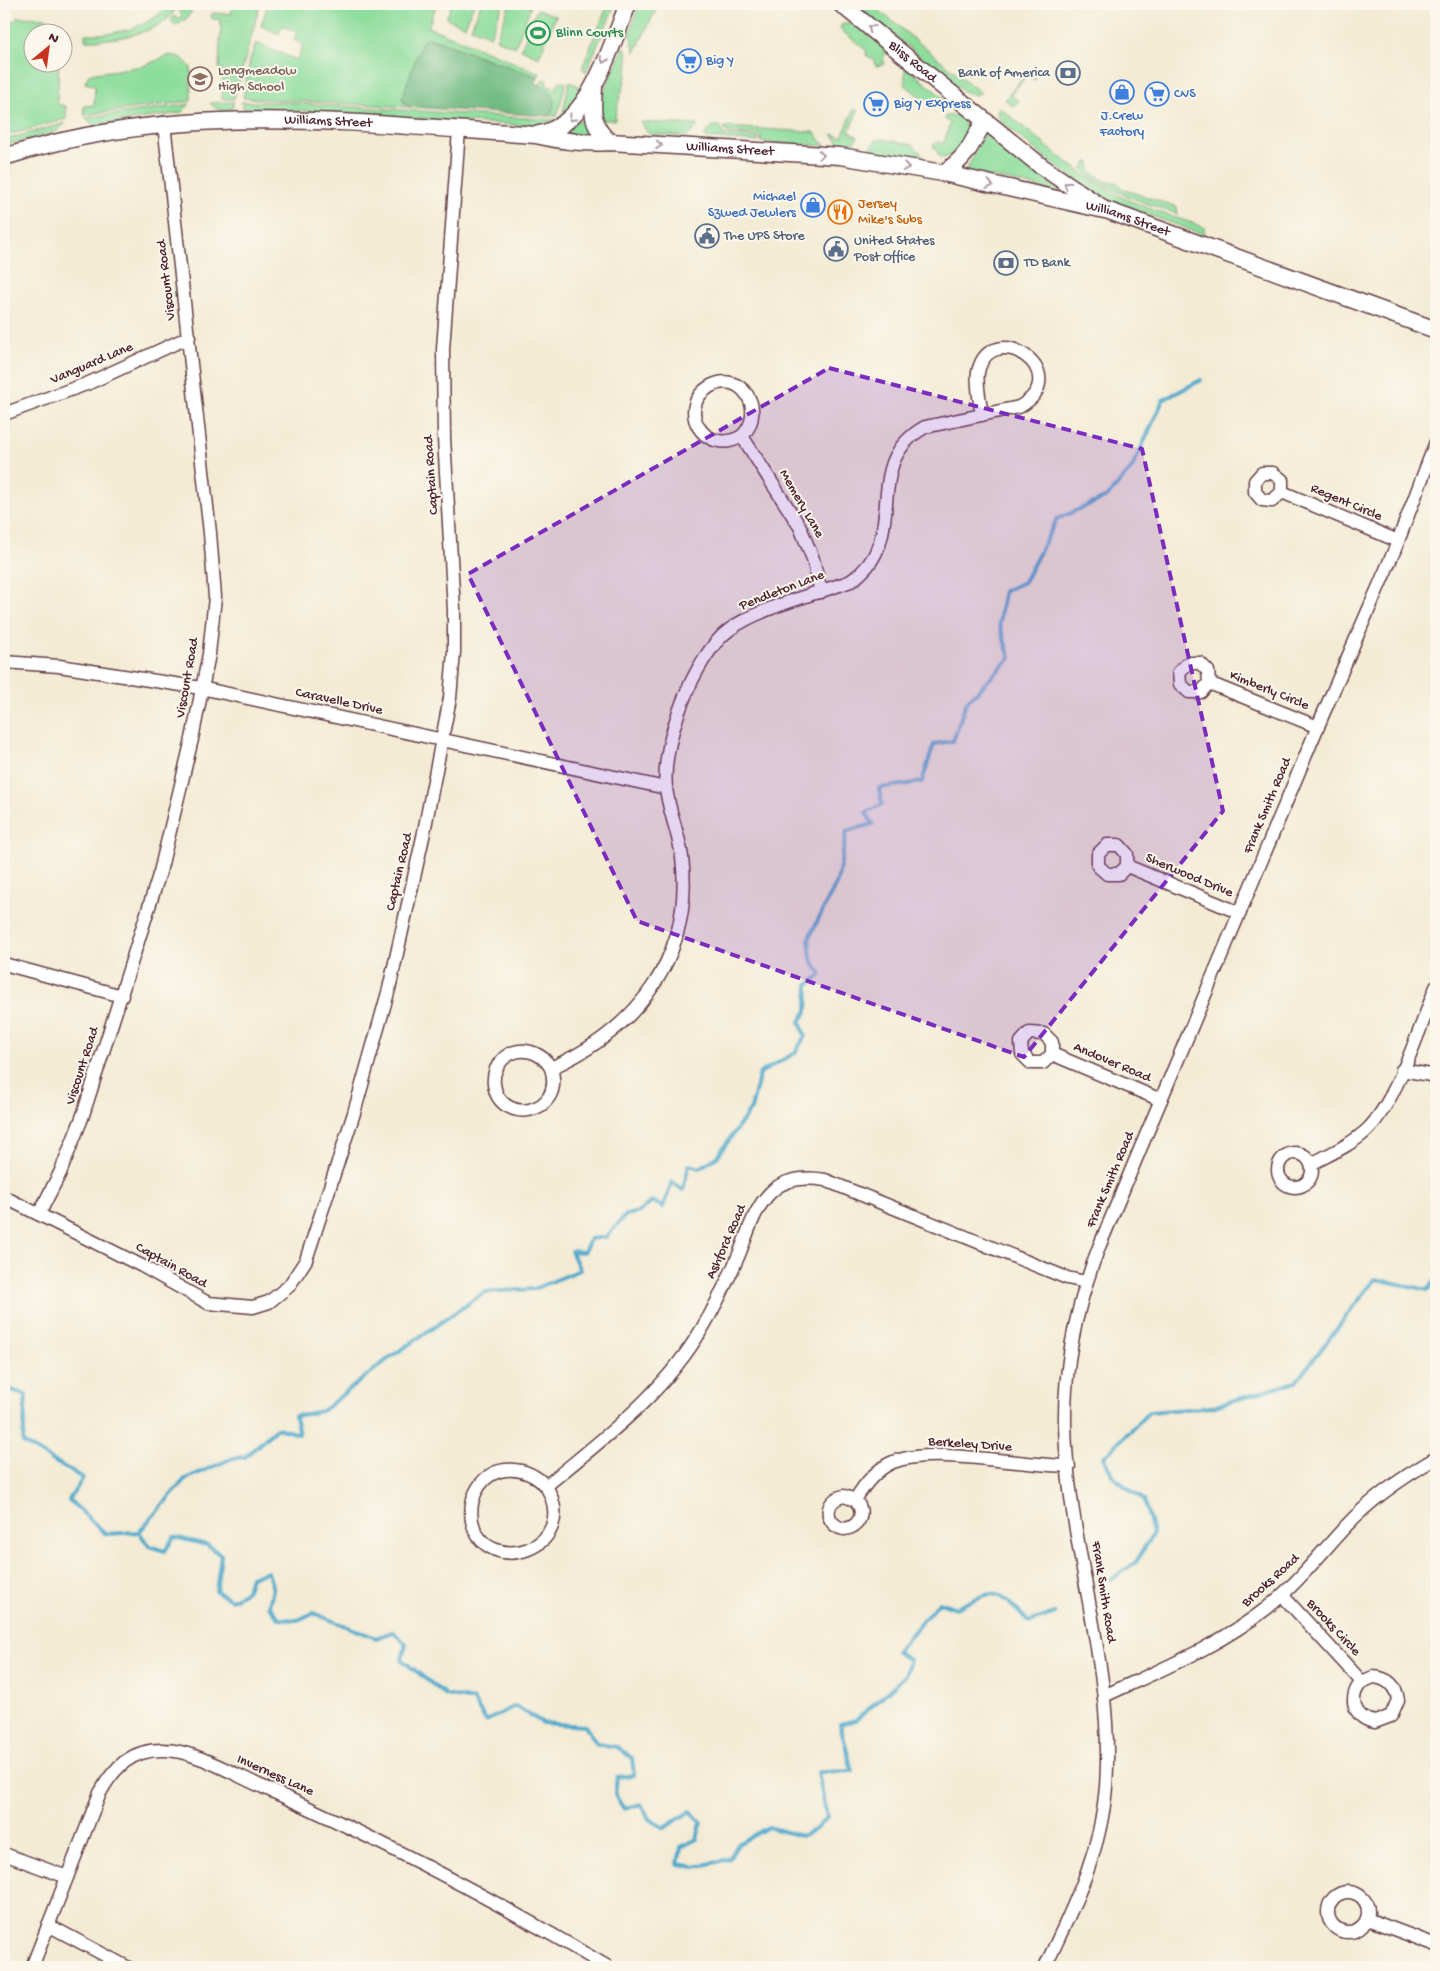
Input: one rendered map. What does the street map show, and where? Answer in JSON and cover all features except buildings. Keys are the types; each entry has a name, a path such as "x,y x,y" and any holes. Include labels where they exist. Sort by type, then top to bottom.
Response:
{"main road":[{"path":"536,135 550,133 563,126 577,112 594,84 628,4"},
{"name":"Bliss Road","path":"841,4 984,121 1068,186 1109,211"},
{"path":"594,84 592,105 594,121 600,132 610,142"},
{"name":"Williams Street","path":"4,157 57,142 164,124 200,120 265,119 536,135 560,140 840,156 943,173 1109,211 1436,330"},
{"path":"943,173 958,164 966,156 984,121"}],"street":[{"name":"Viscount Road","path":"40,1214 60,1173 82,1118 160,872 192,740 213,622 214,576 164,124"},
{"name":"Captain Road","path":"4,1197 142,1266 208,1304 236,1307 261,1306 276,1298 289,1286 301,1269 313,1239 354,1113 387,998 443,740 453,676 454,632 444,438 443,349 459,130"},
{"name":"Vanguard Lane","path":"4,414 89,383 189,337"},
{"name":"Pendleton Lane","path":"551,1068 579,1056 615,1031 644,1000 666,960 680,916 684,885 682,856 666,788 665,773 677,717 685,695 711,647 730,629 754,615 851,581 871,565 877,554 885,525 889,475 896,455 908,438 925,427 982,415 1019,407 1032,398 1036,391 1038,376 1036,368 1027,355 1005,348 990,354 985,359 978,373 982,415"},
{"path":"721,383 733,385 744,391 751,402 753,414 750,426 742,436 722,442 703,434 696,423 694,409 703,391 721,383"},
{"name":"Memery Lane","path":"742,436 800,527 813,559 821,592"},
{"name":"Frank Smith Road","path":"1045,1967 1079,1895 1096,1851 1106,1787 1108,1732 1104,1696 1069,1466 1065,1425 1067,1373 1074,1327 1086,1282 1318,727 1398,542 1436,442"},
{"name":"Regent Circle","path":"1282,492 1398,542"},
{"name":"Caravelle Drive","path":"4,662 59,666 201,688 666,788"},
{"name":"Kimberly Circle","path":"1209,683 1318,727"},
{"name":"Sherwood Drive","path":"1127,866 1240,913"},
{"path":"4,964 122,996"},
{"path":"1311,1164 1348,1144 1368,1129 1386,1104 1436,987"},
{"path":"528,1051 542,1057 551,1068 554,1076 552,1092 542,1105 534,1109 518,1110 503,1103 498,1096 495,1089 494,1074 501,1061 514,1052 528,1051"},
{"name":"Andover Road","path":"1052,1054 1161,1100"},
{"path":"1402,1070 1436,1076"},
{"name":"Ashford Road","path":"546,1486 613,1433 670,1375 684,1357 714,1306 763,1200 777,1187 789,1182 809,1178 825,1180 1067,1278 1086,1282"},
{"name":"Berkeley Drive","path":"855,1500 866,1484 881,1469 893,1462 919,1456 1069,1466"},
{"name":"Brooks Road","path":"1104,1696 1227,1635 1255,1617 1282,1595 1371,1502 1397,1482 1436,1458"},
{"path":"519,1470 538,1478 546,1486 552,1495 554,1517 546,1538 537,1545 517,1553 506,1552 495,1549 478,1534 472,1520 471,1504 475,1493 488,1477 498,1472 519,1470"},
{"name":"Brooks Circle","path":"1282,1595 1362,1682"},
{"name":"Inverness Lane","path":"32,1967 100,1794 114,1769 142,1753 165,1750 218,1767 388,1846 541,1928 608,1967"},
{"path":"4,1854 67,1877"},
{"path":"1367,1920 1436,1945"},
{"path":"48,1925 127,1967"}],"highlighted area":[{"path":"829,368 1142,449 1223,811 1024,1057 637,921 468,574"}],"green space":[{"path":"171,4 177,4 172,14 151,29 123,37 85,40 85,34 109,33 142,24 152,19"},
{"path":"232,4 260,4 234,99 222,99 223,70 219,69 221,20 212,19 211,15 213,13 231,14"},
{"path":"268,4 380,4 379,7 391,12 394,7 387,4 437,4 428,27 540,73 538,77 429,38 405,104 410,107 243,98 250,59 256,43 297,60 303,44 294,40 297,32 282,26 279,34 261,26"},
{"path":"452,4 474,4 465,26 446,18"},
{"path":"481,4 503,4 490,36 471,28"},
{"name":"Blinn Courts","path":"510,4 531,6 515,47 496,39"},
{"path":"608,4 613,4 614,7 586,72 582,68"},
{"path":"639,4 659,4 635,52 630,32"},
{"path":"855,4 871,4 981,93 973,95 963,91"},
{"path":"183,7 192,11 186,19 176,26 171,20 174,16 178,19 182,15 179,12"},
{"name":"Blinn Courts","path":"537,9 556,16 539,57 521,49"},
{"path":"17,17 46,18 46,22 22,22 22,72 59,72 57,104 66,106 66,119 4,136 4,20 17,21"},
{"path":"842,24 854,24 887,50 883,58 885,64 877,66 874,64 875,61 866,55 867,51 842,31 840,27"},
{"path":"429,38 538,77 535,83 546,88 553,96 554,105 552,110 548,116 410,107 405,104 402,98 422,41"},
{"path":"624,46 627,54 627,72 615,120 600,120 598,105"},
{"path":"170,55 181,57 191,67 191,101 84,115 84,106 94,105 95,86 85,83 89,74 143,66"},
{"path":"907,68 946,101 931,105 905,85 905,69"},
{"path":"1030,73 1036,76 1036,79 1034,80 1027,75 1011,95 1019,101 1013,107 1005,99 1025,75"},
{"path":"543,79 547,81 546,85 556,89 560,81 566,83 557,116 548,116 552,111 550,93 540,85"},
{"path":"569,82 578,85 579,90 571,107 562,117"},
{"path":"234,102 229,110 217,109 210,103"},
{"path":"241,102 279,102 558,120 540,126 529,126 305,111 244,109"},
{"path":"190,104 181,113 98,125 92,124 85,118"},
{"path":"999,107 1095,182 1133,202 1204,227 1205,235 1112,202 1093,192 1053,164 1001,122 997,113"},
{"path":"854,109 858,111 849,131 858,137 848,149 843,148 832,134 842,137"},
{"path":"960,115 966,128 964,142 955,154 941,158 933,145 938,142 944,143 950,123 945,120 945,116"},
{"path":"576,121 582,121 590,137 560,133"},
{"path":"640,122 698,126 687,137 649,134"},
{"path":"66,123 56,132 4,146 4,140"},
{"path":"713,126 720,126 724,135 759,137 758,142 706,138 704,136"},
{"path":"724,127 814,132 825,146 761,142 761,135 726,132"},
{"path":"985,132 1058,190 1059,192 966,171"},
{"path":"883,139 913,145 924,157 921,159 869,151 876,140"},
{"path":"1088,161 1090,162 1090,171 1106,182 1116,182 1123,189 1177,207 1178,214 1127,196 1101,183 1082,169"}],"waterway":[{"path":"139,1532 185,1479 233,1458 245,1457 277,1428 299,1434 295,1416 322,1411 392,1356 485,1292 534,1289 580,1270 571,1251 584,1252 590,1239 606,1237 626,1215 639,1212 652,1201 663,1207 672,1182 683,1190 689,1165 700,1168 717,1157 751,1109 760,1073 795,1053 805,1036 800,1021 807,1011 808,985 821,974 811,959 809,938 837,882 847,831 873,824 866,813 882,804 879,788 922,782 934,744 953,741 966,703 1010,658 999,624 1004,591 1024,582 1057,519 1107,497 1132,468 1163,400 1201,380"},
{"path":"1111,1580 1136,1562 1153,1533 1144,1500 1113,1477 1104,1457 1149,1412 1211,1407 1296,1382 1375,1279 1428,1290 1436,1280"},
{"path":"4,1387 26,1395 23,1443 83,1478 69,1500 106,1534 139,1532 149,1546 165,1551 174,1537 207,1545 221,1555 216,1591 231,1600 246,1592 251,1577 268,1572 273,1589 269,1606 280,1619 298,1620 313,1613 376,1638 393,1632 406,1644 402,1660 446,1695 473,1700 486,1721 515,1706 543,1723 585,1726 597,1744 617,1747 632,1758 634,1775 617,1777 615,1795 624,1809 641,1804 649,1819 664,1828 691,1811 701,1823 697,1839 681,1847 678,1864 695,1867 729,1859 738,1844 768,1827 801,1836 816,1829 827,1817 818,1772 852,1771 840,1724 856,1720 905,1676 910,1660 896,1652 939,1602 956,1608 989,1594 1002,1598 1029,1622 1055,1613"}],"place":[{"name":"Blinn Courts","path":"538,33"},
{"name":"Big Y","path":"689,61"},
{"name":"Bank of America","path":"1068,73"},
{"name":"Longmeadow High School","path":"200,79"},
{"name":"J.Crew Factory","path":"1122,92"},
{"name":"CVS","path":"1157,94"},
{"name":"Big Y Express","path":"876,104"},
{"name":"Michael Szwed Jewlers","path":"813,205"},
{"name":"Jersey Mike's Subs","path":"840,212"},
{"name":"The UPS Store","path":"707,236"},
{"name":"United States Post Office","path":"836,249"},
{"name":"TD Bank","path":"1006,263"}]}
